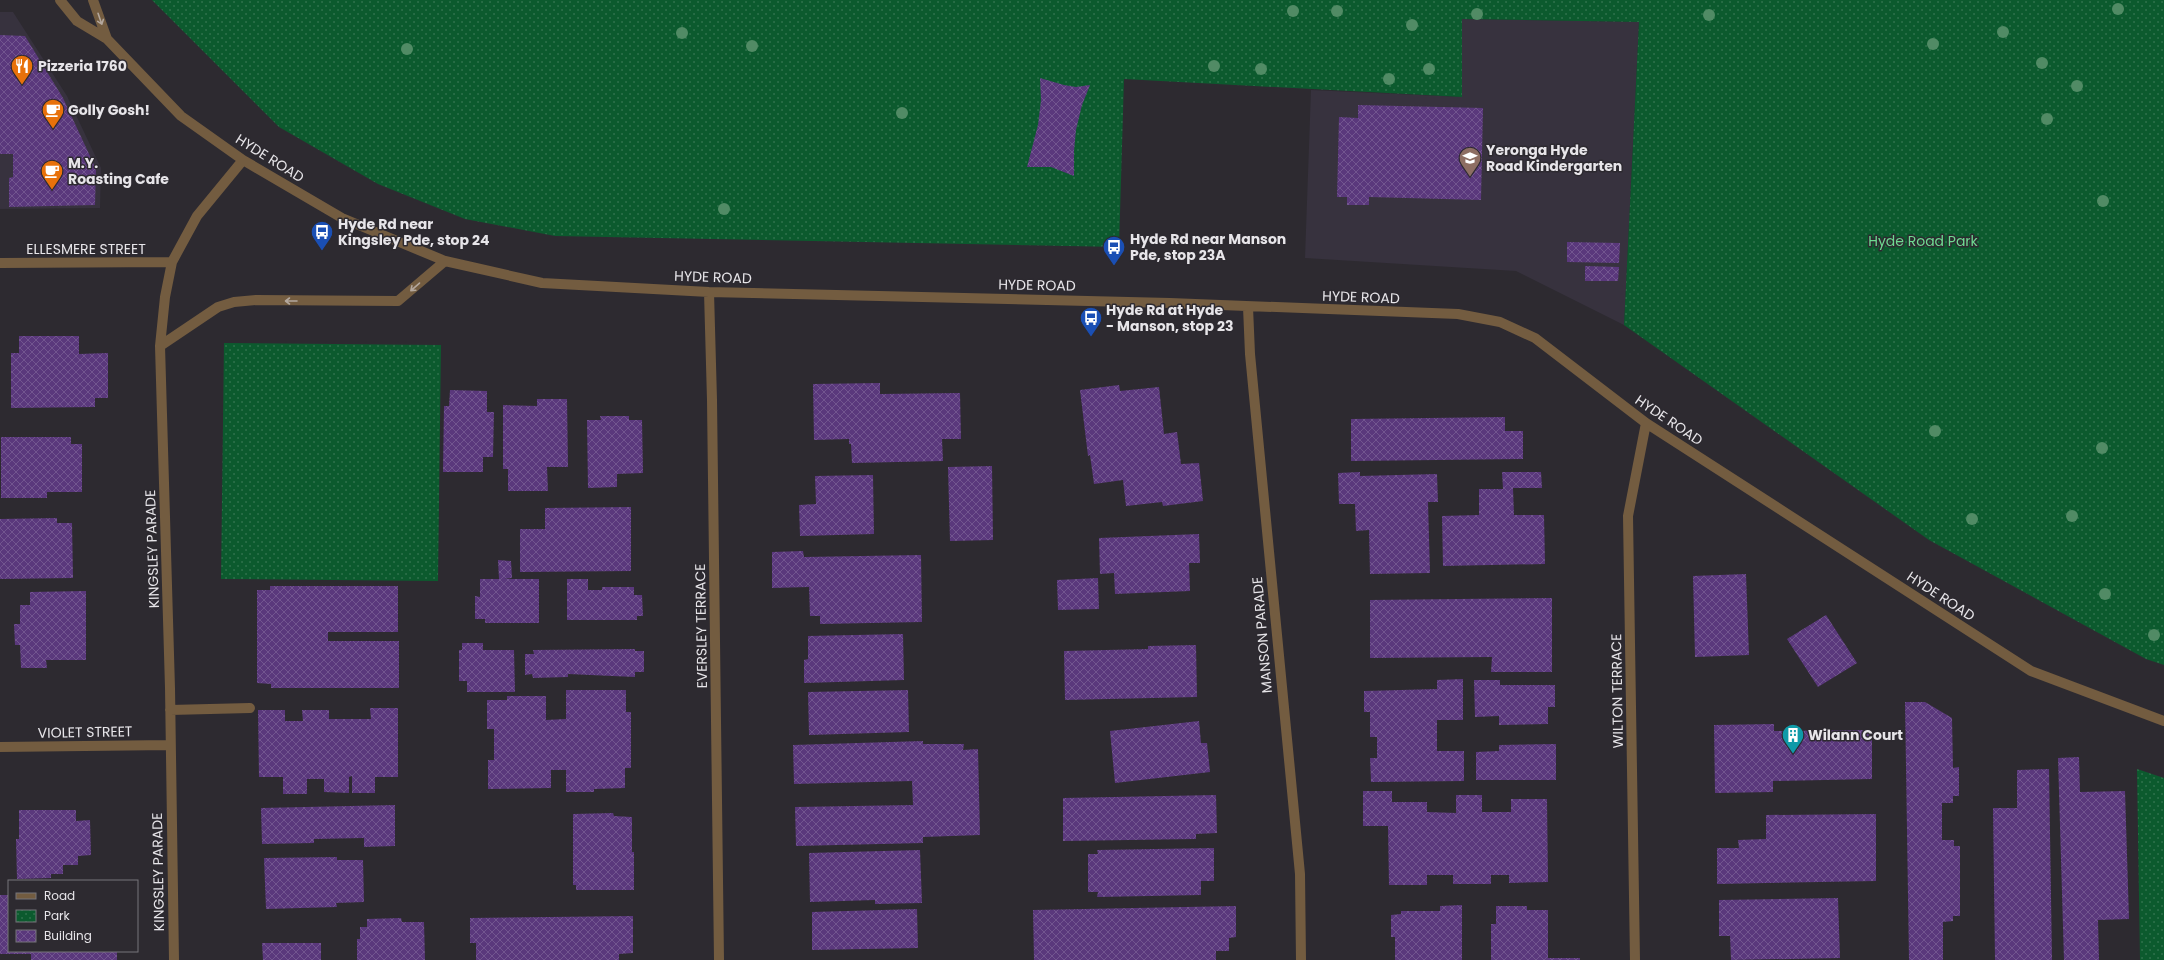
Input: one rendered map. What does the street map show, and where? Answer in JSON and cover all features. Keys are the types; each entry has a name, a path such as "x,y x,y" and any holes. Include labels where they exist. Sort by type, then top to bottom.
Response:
{"street":[{"name":"HYDE ROAD","path":"60,0 77,20 107,39 181,116 243,160 342,218 445,261 542,283 709,292 1170,302 1248,307 1458,314 1500,322 1535,338 1646,423 2031,670 2164,721"},
{"name":"HYDE ROAD","path":"93,0 107,39"},
{"name":"KINGSLEY PARADE","path":"174,960 170,710 160,346 165,297 172,262 197,216 243,160"},
{"path":"160,346 218,307 234,302 256,300 398,302 445,261"},
{"name":"ELLESMERE STREET","path":"0,263 172,262"},
{"name":"EVERSLEY TERRACE","path":"709,292 712,400 719,960"},
{"name":"MANSON PARADE","path":"1248,307 1248,335 1300,874 1301,960"},
{"name":"WILTON TERRACE","path":"1635,960 1628,516 1646,423"},
{"path":"170,710 250,708"},
{"name":"VIOLET STREET","path":"0,747 170,745"}],"shaded area":[{"path":"0,12 13,12 67,96 101,168 100,208 0,209"},
{"name":"Yeronga Hyde Road Kindergarten","path":"1462,19 1639,22 1624,325 1516,271 1305,258 1311,90 1462,97"}],"green space":[{"name":"Hyde Road Park","path":"152,0 2164,0 2164,665 2146,659 1929,540 1624,325 1639,22 1462,19 1462,97 1124,79 1119,247 555,236 465,219 378,184 279,127"},
{"path":"224,343 441,345 438,581 221,579"},
{"path":"2137,769 2164,778 2164,960 2140,960"}],"building":[{"path":"0,35 25,36 63,98 96,169 95,205 9,207 9,178 13,177 13,154 0,154"},
{"path":"1040,78 1076,87 1090,85 1082,105 1076,130 1074,176 1051,167 1027,167 1038,125 1041,100"},
{"path":"1358,105 1483,108 1481,200 1369,197 1369,205 1347,205 1347,197 1337,197 1339,117 1358,118"},
{"path":"1567,242 1620,243 1619,263 1567,262"},
{"path":"1585,266 1619,267 1618,281 1585,281"},
{"path":"19,336 79,336 79,354 108,353 108,398 95,398 95,407 11,408 11,353 19,353"},
{"path":"880,383 880,394 960,393 961,439 942,439 943,461 852,463 851,444 849,444 849,439 814,440 813,384"},
{"path":"1119,385 1120,391 1159,387 1164,434 1177,432 1181,464 1199,463 1203,501 1163,506 1162,502 1126,506 1123,480 1094,484 1090,455 1088,456 1080,390"},
{"path":"450,390 487,391 487,412 494,412 493,457 483,457 483,472 443,472 444,406 449,406"},
{"path":"537,399 567,399 568,467 547,467 548,491 508,491 508,469 503,469 503,405 537,406"},
{"path":"600,416 629,416 629,420 642,420 643,473 617,474 617,487 588,488 587,420 601,420"},
{"path":"1505,417 1505,431 1523,431 1523,459 1351,461 1351,419"},
{"path":"1,437 71,437 71,444 82,444 82,492 47,492 47,498 1,498"},
{"path":"992,466 993,540 950,541 948,467"},
{"path":"1360,472 1360,476 1437,474 1438,502 1428,502 1430,573 1370,574 1369,530 1356,531 1355,504 1339,504 1338,473"},
{"path":"1502,472 1541,472 1542,488 1513,488 1514,515 1544,515 1545,564 1443,566 1442,516 1479,515 1479,489 1503,489"},
{"path":"873,475 874,534 800,536 799,505 816,504 815,476"},
{"path":"631,507 631,571 520,572 520,529 545,529 545,508"},
{"path":"57,518 57,523 72,523 73,578 0,579 0,519"},
{"path":"1199,534 1200,563 1189,563 1190,591 1115,594 1114,573 1100,574 1099,538"},
{"path":"803,551 804,557 921,555 922,622 820,624 820,616 810,616 809,587 772,588 772,552"},
{"path":"498,560 511,561 512,578 504,579 539,579 539,623 485,623 485,619 475,619 475,596 480,597 480,579 499,579"},
{"path":"1746,574 1749,655 1695,657 1693,576"},
{"path":"1098,578 1099,609 1058,610 1057,580"},
{"path":"567,579 588,579 588,590 602,590 602,587 634,587 634,595 642,595 643,616 637,616 637,620 567,620"},
{"path":"270,586 398,586 398,632 328,632 328,641 399,641 399,688 271,688 271,684 257,683 257,590 270,590"},
{"path":"86,591 86,660 46,660 47,668 21,668 20,645 15,645 14,624 20,624 20,605 30,605 30,592"},
{"path":"1552,598 1552,672 1491,672 1492,657 1370,658 1370,600"},
{"path":"1826,615 1857,663 1818,687 1787,639"},
{"path":"903,634 904,680 804,683 804,660 808,659 808,636"},
{"path":"462,643 483,643 483,650 514,650 515,692 467,692 467,681 459,681 459,650 462,650"},
{"path":"1196,645 1197,697 1065,700 1064,651 1148,649 1148,646"},
{"path":"635,649 635,651 644,651 644,672 635,672 635,677 568,674 568,677 533,678 532,674 525,675 525,654 534,654 533,650"},
{"path":"1463,679 1463,720 1437,720 1437,751 1464,751 1464,781 1371,782 1370,758 1377,758 1377,737 1370,737 1370,712 1364,712 1364,691 1437,689 1437,680"},
{"path":"1474,680 1500,680 1500,685 1555,685 1555,707 1548,707 1548,724 1499,725 1499,716 1475,717"},
{"path":"566,690 626,690 626,712 631,712 631,768 625,768 625,788 594,789 594,792 566,792 566,770 551,770 551,788 488,789 488,760 494,760 494,729 487,729 487,700 507,700 507,696 546,696 546,720 566,719"},
{"path":"908,690 909,732 809,735 808,692"},
{"path":"1905,702 1925,702 1952,718 1953,768 1959,767 1959,796 1953,796 1953,803 1942,803 1942,840 1954,840 1954,846 1960,846 1960,916 1953,916 1953,921 1943,922 1943,960 1909,960"},
{"path":"370,708 398,708 398,777 375,777 375,793 352,793 352,776 349,777 349,793 324,792 324,779 307,779 307,794 283,794 283,777 259,777 258,710 285,710 285,721 303,721 302,710 329,710 329,719 371,719"},
{"path":"1199,721 1201,743 1207,743 1210,772 1115,783 1110,731"},
{"name":"Wilann Court","path":"1774,724 1774,731 1872,730 1872,779 1773,781 1773,792 1715,793 1714,725"},
{"path":"923,741 923,744 964,744 963,750 978,749 980,835 923,837 923,843 796,846 795,807 913,805 912,781 794,784 793,745"},
{"path":"1556,744 1556,780 1476,780 1476,752 1499,751 1499,745"},
{"path":"2079,757 2080,792 2125,791 2129,919 2098,920 2099,960 2064,960 2058,758"},
{"path":"2049,769 2052,960 1995,960 1993,808 2017,808 2017,770"},
{"path":"1363,791 1392,791 1392,802 1427,802 1427,812 1456,813 1456,795 1482,795 1482,812 1511,812 1511,799 1547,799 1548,882 1509,883 1509,875 1491,875 1491,884 1453,884 1453,875 1427,875 1427,885 1389,885 1388,826 1363,826"},
{"path":"1216,795 1217,833 1196,834 1196,839 1063,841 1063,798"},
{"path":"395,805 395,846 364,847 364,838 314,839 314,843 262,844 261,808"},
{"path":"19,810 76,810 76,821 90,820 91,855 78,856 78,865 63,865 63,874 51,874 51,878 17,879 16,839 19,839"},
{"path":"613,813 614,816 632,817 634,890 576,890 576,885 573,885 573,814"},
{"path":"1876,814 1876,881 1717,884 1717,848 1739,848 1738,840 1766,839 1766,815"},
{"path":"1214,848 1214,881 1201,881 1201,895 1097,897 1098,892 1088,892 1088,854 1098,854 1097,850"},
{"path":"920,850 922,903 875,904 875,900 810,902 809,853"},
{"path":"337,857 337,860 363,860 364,902 336,903 337,907 266,909 264,858"},
{"path":"0,895 8,895 8,952 117,952 117,960 31,960 31,954 0,954"},
{"path":"1838,898 1840,958 1731,960 1730,936 1719,936 1719,900"},
{"path":"1462,905 1462,960 1395,960 1395,937 1391,937 1391,915 1401,914 1401,911 1440,911 1440,906"},
{"path":"1236,906 1236,937 1229,938 1229,951 1216,951 1216,960 1034,960 1033,910"},
{"path":"1496,906 1527,906 1527,910 1548,910 1548,958 1580,958 1580,960 1491,960 1491,924 1496,924"},
{"path":"917,909 918,948 812,950 812,912"},
{"path":"633,916 633,953 619,954 619,960 476,960 476,943 470,943 470,918"},
{"path":"401,918 402,922 424,922 425,960 357,960 357,939 360,939 360,927 367,927 367,919"},
{"path":"262,943 321,943 321,960 263,960"}],"place":[{"name":"Pizzeria 1760","path":"22,86"},
{"name":"Golly Gosh!","path":"53,130"},
{"name":"Yeronga Hyde Road Kindergarten","path":"1470,178"},
{"name":"M.Y. Roasting Cafe","path":"52,190"},
{"name":"Hyde Rd near Kingsley Pde, stop 24","path":"322,252"},
{"name":"Hyde Rd near Manson Pde, stop 23A","path":"1114,266"},
{"name":"Hyde Rd at Hyde - Manson, stop 23","path":"1091,338"},
{"name":"Wilann Court","path":"1793,754"}]}
